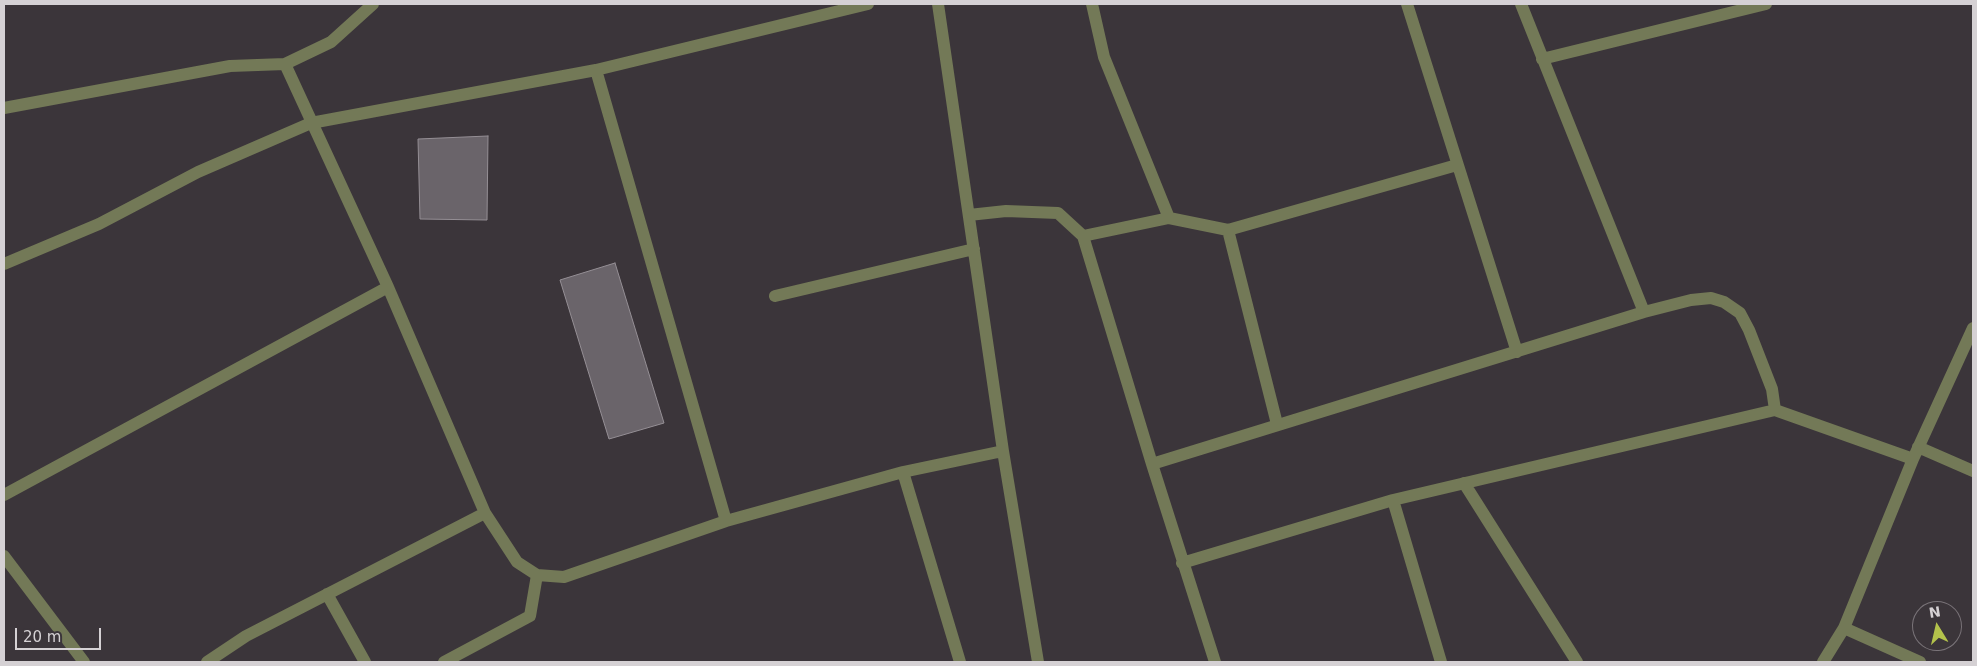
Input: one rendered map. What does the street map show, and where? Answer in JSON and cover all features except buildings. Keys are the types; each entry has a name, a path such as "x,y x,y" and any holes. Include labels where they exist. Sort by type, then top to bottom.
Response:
{"street":[{"path":"4,108 230,66 285,64 331,42 373,4"},
{"path":"4,264 99,224 198,172 311,123 596,70 868,4"},
{"path":"938,4 1003,451 1038,662"},
{"path":"1092,4 1104,57 1169,218"},
{"path":"1407,4 1517,352"},
{"path":"1521,4 1644,312"},
{"path":"1542,59 1766,4"},
{"path":"285,64 388,287 485,513 517,562 537,575 564,577 726,521 903,472 1003,451"},
{"path":"596,70 726,521"},
{"path":"1083,236 1169,218 1228,230 1457,165"},
{"path":"969,215 1006,211 1058,213 1083,236 1182,563 1215,662"},
{"path":"1228,230 1277,424"},
{"path":"775,296 974,249"},
{"path":"4,495 388,287"},
{"path":"1152,464 1644,312 1691,300 1711,298 1724,302 1740,313 1772,389 1775,410"},
{"path":"1823,662 1844,628 1915,453 1973,328"},
{"path":"1182,563 1393,500 1775,410 1973,471"},
{"path":"903,472 960,662"},
{"path":"1464,483 1576,662"},
{"path":"1393,500 1441,662"},
{"path":"207,662 246,636 485,513"},
{"path":"4,556 84,662"},
{"path":"444,662 530,616 537,575"},
{"path":"327,594 365,662"},
{"path":"1844,628 1920,662"}]}
